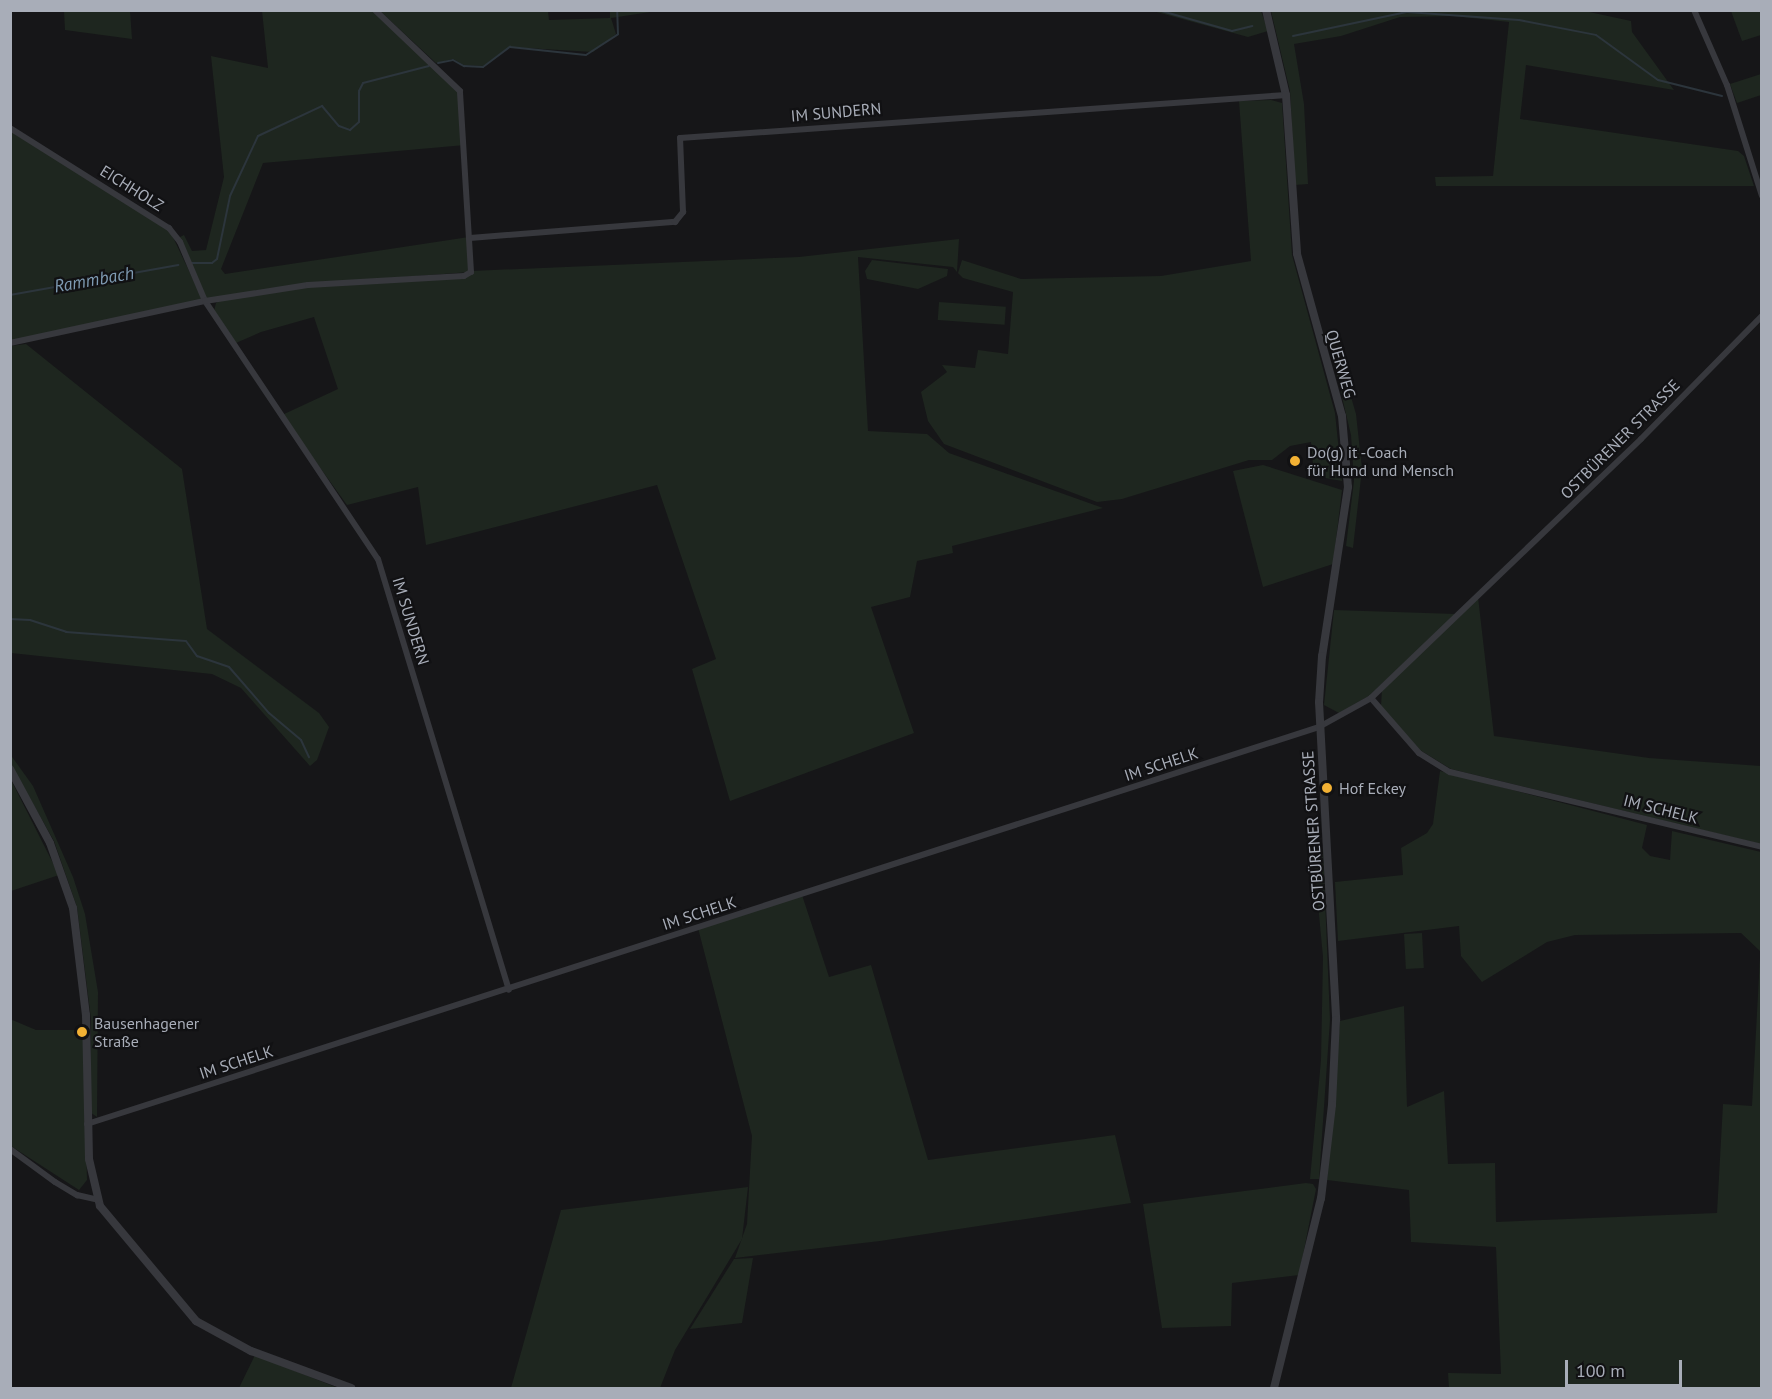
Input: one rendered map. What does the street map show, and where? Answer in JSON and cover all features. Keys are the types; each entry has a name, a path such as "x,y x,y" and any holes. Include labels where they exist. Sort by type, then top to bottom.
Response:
{"street":[{"path":"10,343 205,301 308,285 464,276 471,272 460,91 375,10"},
{"name":"QUERWEG","path":"1266,10 1286,95 1297,254 1332,375 1347,447 1347,507 1322,656 1319,727"},
{"path":"1694,10 1727,86 1761,196"},
{"name":"IM SUNDERN","path":"470,238 675,222 683,212 680,138 1286,95"},
{"name":"EICHHOLZ","path":"10,128 169,228 180,242 205,301"},
{"name":"IM SUNDERN","path":"205,301 378,559 509,989"},
{"name":"OSTBÜRENER STRASSE","path":"1274,1389 1318,1209 1332,1105 1335,1000 1319,727 1371,698 1641,439 1761,316"},
{"name":"IM SCHELK","path":"1371,698 1419,753 1450,771 1761,847"},
{"name":"IM SCHELK","path":"86,1124 1319,727"},
{"path":"10,769 50,843 73,908 81,953 86,1015 86,1124 98,1200 196,1321 251,1351 351,1389"},
{"path":"10,1149 69,1191 98,1200"}],"shaded area":[{"path":"1580,10 1631,21 1632,32 1674,90 1526,65 1520,119 1738,151 1744,156 1754,186 1436,186 1435,177 1493,176 1509,22 1453,16 1400,17 1341,36 1294,44 1304,104 1308,184 1295,185 1290,91 1271,11"},
{"path":"64,11 130,11 132,39 65,30"},
{"path":"262,11 373,11 458,92 465,145 263,163 221,269 225,274 469,237 470,272 309,284 206,300 178,238 184,235 192,251 206,250 224,177 211,56 268,68"},
{"path":"380,11 548,11 549,20 610,18 610,11 657,11 611,18 616,34 593,52 509,47 483,66 464,65 453,59 436,63"},
{"path":"1153,11 1261,11 1268,31 1248,37"},
{"path":"1731,11 1761,11 1761,35 1742,41"},
{"path":"1761,74 1761,95 1737,103 1730,84"},
{"path":"1271,100 1282,103 1292,255 1335,413 1342,481 1314,476 1311,442 1290,446 1272,460 1249,460 1122,499 1097,502 944,444 928,421 921,392 947,372 942,365 975,368 978,350 1008,354 1013,292 963,278 958,273 962,260 1021,279 1161,276 1251,261 1239,101"},
{"path":"10,130 169,229 203,300 11,341"},
{"path":"959,239 957,272 953,267 858,257 868,431 927,434 949,453 1103,508 952,546 953,553 917,561 910,597 871,607 914,733 730,801 692,669 716,659 657,485 426,545 418,487 347,505 282,415 338,389 314,317 261,332 236,343 214,311 216,303 223,299 308,286 464,277 472,271 799,257"},
{"path":"872,260 948,269 947,276 918,289 867,279 865,271"},
{"path":"939,302 1006,307 1005,325 938,320"},
{"path":"26,344 182,469 207,629 319,713 329,727 317,760 310,766 241,688 212,674 11,653 10,346"},
{"path":"1334,363 1341,363 1356,414 1362,469 1353,548 1346,546 1354,481 1351,435"},
{"path":"1263,465 1342,490 1333,564 1263,587 1233,471"},
{"path":"1478,597 1494,736 1649,758 1761,766 1761,844 1451,769 1420,750 1381,706 1382,689"},
{"path":"1334,610 1456,614 1369,696 1339,713 1324,705"},
{"path":"10,754 33,786 73,877 85,914 98,992 97,1117 90,1112 91,1019 77,907 54,841 11,765"},
{"path":"1440,771 1647,825 1642,848 1650,856 1670,860 1672,831 1761,852 1761,952 1741,933 1575,935 1547,942 1482,982 1461,956 1459,926 1338,941 1335,882 1403,875 1401,848 1427,833 1433,824"},
{"path":"10,778 59,875 11,891 10,891"},
{"path":"1323,850 1330,1020 1319,1179 1310,1179 1321,1060 1323,957 1313,851"},
{"path":"802,895 829,977 871,965 928,1160 1115,1135 1131,1203 880,1241 735,1258 747,1224 752,1136 698,928"},
{"path":"1422,933 1424,968 1406,969 1404,934"},
{"path":"1760,957 1761,1388 1449,1388 1448,1373 1501,1374 1496,1247 1411,1242 1409,1190 1327,1180 1340,1021 1404,1006 1407,1107 1444,1091 1448,1164 1495,1163 1496,1222 1717,1213 1723,1104 1752,1106"},
{"path":"10,1019 36,1030 83,1030 87,1180 79,1190 11,1146"},
{"path":"1306,1183 1313,1184 1316,1189 1299,1275 1232,1283 1231,1326 1162,1328 1143,1204"},
{"path":"748,1187 742,1239 675,1350 660,1388 511,1388 561,1210"},
{"path":"753,1258 742,1323 690,1329 734,1259"},
{"path":"255,1355 338,1388 239,1388"}],"waterway":[{"name":"Rammbach","path":"438,63 453,60 464,66 483,67 510,47 586,55 618,34 617,10"},
{"name":"Rammbach","path":"1158,10 1232,31 1252,26"},
{"name":"Rammbach","path":"1293,36 1407,12 1519,20 1596,35 1658,80 1722,96"},
{"name":"Rammbach","path":"192,263 212,263 217,259 230,196 258,136 322,106 339,126 350,130 359,122 359,91 363,83 429,66"},
{"name":"Rammbach","path":"10,295 178,265"},
{"path":"10,619 30,620 66,632 186,641 197,656 229,667 269,713 301,740 309,757"}],"place":[{"name":"Do(g) it -Coach für Hund und Mensch","path":"1295,461"},
{"name":"Hof Eckey","path":"1327,788"},
{"name":"Bausenhagener Straße","path":"82,1032"}]}
